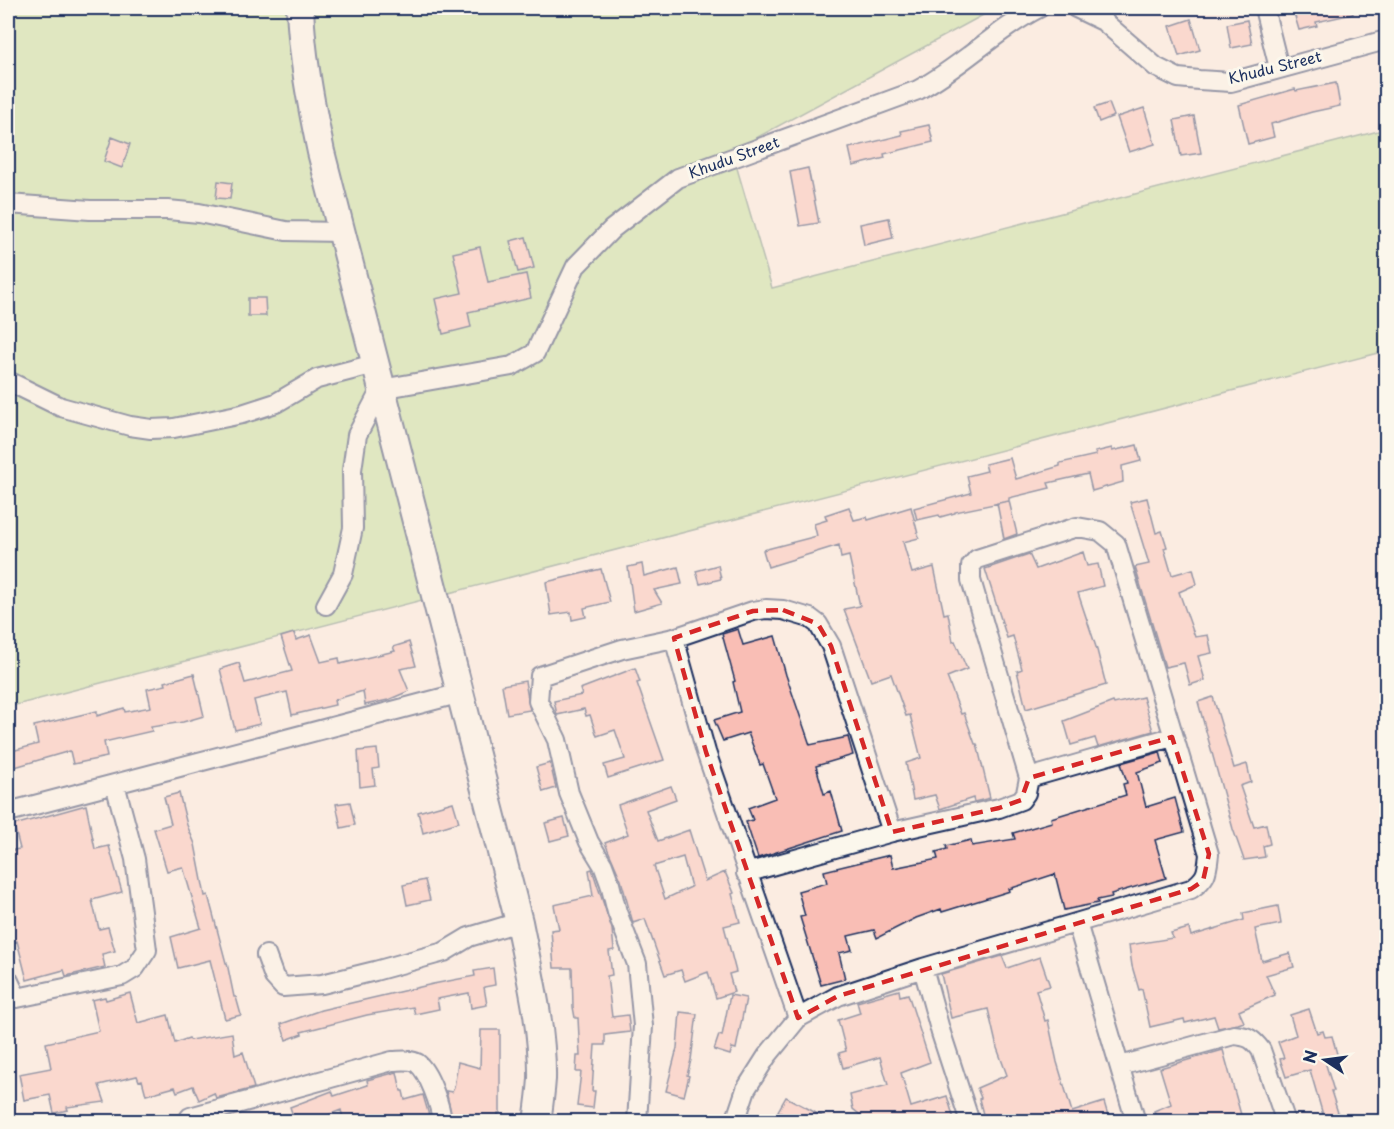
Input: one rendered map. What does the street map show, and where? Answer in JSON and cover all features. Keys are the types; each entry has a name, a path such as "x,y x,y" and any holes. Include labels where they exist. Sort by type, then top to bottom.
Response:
{"street":[{"path":"300,8 302,42 312,111 381,389 519,922 535,1007 541,1058 542,1081 537,1122"},
{"name":"Khudu Street","path":"381,389 512,366 535,353 576,266 612,229 678,178 918,90 935,81 1039,8"},
{"name":"Khudu Street","path":"1076,8 1103,21 1156,67 1178,78 1231,82 1386,40"},
{"path":"1264,8 1279,68"},
{"path":"8,204 90,210 168,210 199,213 286,231 341,232"},
{"path":"8,381 61,406 130,426 151,429 174,428 242,414 276,403 317,379 375,364"},
{"path":"326,604 343,574 353,528 352,470 357,435 381,389"},
{"path":"735,1122 746,1089 757,1070 798,1018 838,996 923,968 1191,889 1203,881 1209,854 1172,737 1116,544 1100,531 1077,527 977,559 971,566 971,580 1029,778 1026,794 1021,800 999,808 892,832 746,873"},
{"path":"637,1122 643,1026 637,964 617,912 603,865 589,842 569,793 557,740 538,701 540,676 622,649 674,638 753,611 783,610 810,618 818,624 831,646 892,832"},
{"path":"674,638 706,752 798,1018"},
{"path":"8,812 461,693"},
{"path":"1029,778 1172,737"},
{"path":"8,979 17,998 122,976 135,968 147,950 135,859 115,784"},
{"path":"266,955 274,977 283,987 322,984 444,952 469,937 519,922"},
{"path":"1077,923 1136,1122"},
{"path":"923,968 970,1122"},
{"path":"1120,1066 1234,1035 1245,1036 1253,1040 1261,1050 1286,1122"},
{"path":"187,1122 190,1117 392,1061 408,1060 423,1070 438,1102 442,1122"}],"highlighted area":[{"path":"783,610 818,624 831,646 892,832 999,808 1021,800 1029,778 1172,737 1209,854 1203,881 1191,889 838,996 798,1018 706,752 674,638 753,611"}],"green space":[{"path":"8,8 996,8 732,151 772,288 1386,129 1386,351 8,707"}],"building":[{"path":"1314,8 1352,8 1353,14 1316,22 1317,26 1299,30 1294,13"},
{"path":"1191,19 1200,50 1179,56 1170,26"},
{"path":"1247,20 1252,44 1231,48 1227,24"},
{"path":"1336,83 1340,106 1271,124 1274,137 1248,144 1239,105 1295,89 1296,91"},
{"path":"1109,103 1114,116 1099,122 1094,108"},
{"path":"1144,108 1155,144 1129,152 1117,117"},
{"path":"1194,116 1201,153 1181,156 1174,120"},
{"path":"929,125 933,142 884,154 885,158 853,166 849,148 902,135 901,131"},
{"path":"112,137 130,144 122,168 104,161"},
{"path":"808,168 819,223 800,226 790,172"},
{"path":"218,181 232,183 230,199 216,198"},
{"path":"889,218 893,238 864,245 860,224"},
{"path":"526,237 534,268 518,272 510,241"},
{"path":"480,247 488,282 526,274 531,298 468,312 471,327 443,334 435,299 462,293 453,253"},
{"path":"248,298 265,298 266,316 248,316"},
{"path":"1137,445 1141,461 1122,466 1123,482 1092,491 1088,474 1048,483 1050,488 1009,498 1009,501 917,520 914,508 971,493 967,476 987,471 985,464 1010,458 1016,479 1060,466 1060,463 1096,455 1095,452 1112,448 1112,451"},
{"path":"1147,498 1156,533 1162,531 1167,547 1164,548 1172,575 1193,569 1197,584 1179,592 1195,637 1208,635 1212,653 1198,656 1205,680 1190,685 1184,663 1165,667 1135,567 1149,564 1130,502"},
{"path":"1009,501 1017,534 1004,539 997,503"},
{"path":"849,507 854,520 867,517 868,520 911,507 919,538 903,542 912,573 934,567 944,614 948,613 953,642 955,641 967,669 947,677 961,714 964,713 975,744 977,744 990,798 974,802 973,798 940,809 935,795 913,800 906,763 921,758 910,715 906,716 891,674 871,681 844,609 860,606 849,556 841,558 839,545 768,567 763,550 817,536 814,524 827,520 825,515"},
{"path":"1083,552 1087,566 1098,564 1103,586 1078,593 1106,685 1026,709 1017,671 1022,669 1013,636 1007,638 985,569 1029,554 1036,569"},
{"path":"642,564 644,576 678,567 682,584 654,590 662,603 634,611 628,567"},
{"path":"718,565 721,579 700,584 696,571"},
{"path":"601,569 610,602 584,608 586,617 572,620 571,612 551,615 546,582"},
{"path":"738,629 743,645 775,636 810,745 848,737 853,755 816,766 824,794 831,791 842,831 758,858 746,822 753,820 748,808 775,798 763,764 760,765 748,733 723,741 714,720 740,712 733,682 735,681 722,634"},
{"path":"294,633 296,640 311,635 321,662 339,658 340,664 395,651 393,647 409,642 416,666 400,669 409,691 388,700 365,705 363,691 334,700 335,705 292,715 287,692 254,700 260,724 235,730 220,669 239,663 245,683 292,671 281,637"},
{"path":"635,668 640,682 637,683 664,760 608,778 604,765 625,759 615,730 597,736 590,715 586,716 584,709 557,715 554,701 582,695 580,689"},
{"path":"194,674 204,716 151,727 152,731 104,742 107,757 73,764 70,751 8,769 8,752 38,744 34,726 97,711 97,716 124,708 125,712 151,707 147,689 166,685 165,682"},
{"path":"525,681 530,710 507,714 502,685"},
{"path":"1143,697 1153,731 1098,747 1095,738 1071,745 1064,721 1113,702 1114,704"},
{"path":"1213,697 1234,768 1247,764 1251,782 1240,786 1254,827 1266,824 1270,844 1263,846 1265,857 1244,860 1233,829 1198,702"},
{"path":"377,749 379,768 373,769 375,785 360,787 358,751"},
{"path":"1160,752 1163,763 1137,772 1146,807 1175,798 1184,832 1155,840 1166,878 1111,894 1112,897 1097,900 1098,903 1064,910 1055,874 942,912 941,909 916,918 877,938 874,930 848,936 852,950 839,953 845,979 821,985 800,917 805,916 798,891 827,883 824,871 890,855 893,868 938,859 936,852 947,849 946,846 971,840 972,846 1015,839 1013,833 1052,822 1051,818 1126,795 1123,784 1127,783 1121,763"},
{"path":"550,763 556,788 543,792 536,767"},
{"path":"671,786 676,799 646,810 658,841 689,830 705,881 725,872 734,893 732,894 740,922 724,926 736,972 729,974 734,992 716,998 708,972 685,981 681,970 665,975 645,919 633,923 621,880 605,843 628,834 618,805","holes":["683,857 691,887 665,899 654,866"]},
{"path":"179,793 187,825 195,844 205,896 208,895 234,997 236,997 241,1015 225,1019 210,960 178,968 171,937 201,928 183,867 167,871 154,829 171,824 164,797"},
{"path":"350,802 355,825 341,828 336,804"},
{"path":"453,802 459,822 423,833 418,812"},
{"path":"86,805 95,849 109,846 122,892 92,900 99,929 108,927 115,951 102,954 105,967 66,976 64,970 27,980 17,941 14,942 8,925 8,851 20,849 14,825"},
{"path":"564,818 569,836 550,841 545,823"},
{"path":"592,869 612,929 614,950 609,951 612,975 607,976 612,1017 628,1015 630,1032 605,1035 605,1045 595,1045 593,1108 577,1106 581,1072 576,1072 577,1056 580,1056 578,1018 575,1018 573,1007 572,968 554,968 551,930 559,929 554,905 593,896 589,870"},
{"path":"425,880 430,900 407,905 403,885"},
{"path":"1278,906 1281,924 1255,929 1262,961 1290,953 1294,967 1266,975 1275,995 1239,1011 1244,1022 1238,1024 1218,1028 1214,1016 1185,1023 1184,1019 1150,1027 1142,989 1139,990 1132,966 1129,945 1173,938 1171,933 1189,928 1191,936 1244,920 1243,913"},
{"path":"1002,956 1007,968 1040,957 1050,986 1036,990 1045,1021 1048,1020 1057,1062 1072,1112 1104,1102 1110,1122 1022,1122 1020,1116 1000,1122 985,1122 977,1088 1007,1075 997,1048 988,1009 951,1018 941,974"},
{"path":"493,968 495,985 484,987 487,1005 471,1008 469,993 437,999 439,1009 415,1014 413,1007 367,1015 301,1032 302,1034 286,1040 281,1024 321,1010 475,976 474,971"},
{"path":"899,990 900,996 908,994 930,1062 901,1073 911,1107 947,1096 955,1122 869,1122 853,1109 850,1095 888,1085 880,1057 843,1068 839,1053 846,1051 838,1020 860,1013 857,1002"},
{"path":"130,993 138,1023 168,1015 175,1043 189,1038 190,1040 232,1033 235,1055 243,1052 254,1088 216,1098 214,1093 199,1100 193,1086 177,1092 175,1087 146,1095 142,1080 139,1081 137,1076 99,1085 105,1102 67,1107 68,1110 54,1113 50,1095 24,1100 19,1074 51,1068 46,1043 99,1031 92,1000 105,997 106,1000"},
{"path":"730,995 746,998 736,1049 732,1048 730,1055 714,1050 719,1035 722,1036"},
{"path":"1309,1009 1317,1033 1323,1031 1325,1037 1332,1036 1339,1061 1326,1065 1341,1122 1325,1122 1310,1070 1286,1077 1280,1059 1284,1058 1278,1042 1296,1035 1290,1015"},
{"path":"680,1012 697,1014 687,1075 689,1076 684,1096 666,1091 677,1048"},
{"path":"481,1030 500,1030 500,1113 498,1113 498,1120 458,1116 458,1122 453,1122 446,1091 452,1092 454,1088 458,1062 480,1068"},
{"path":"1223,1050 1243,1122 1158,1122 1154,1111 1171,1104 1160,1068"},
{"path":"397,1072 405,1100 423,1095 431,1122 417,1122 416,1117 403,1122 344,1122 341,1110 310,1122 295,1122 290,1107 332,1091 334,1096 368,1085 367,1080"},
{"path":"786,1097 832,1122 768,1122 767,1116 781,1113 778,1111"}]}
